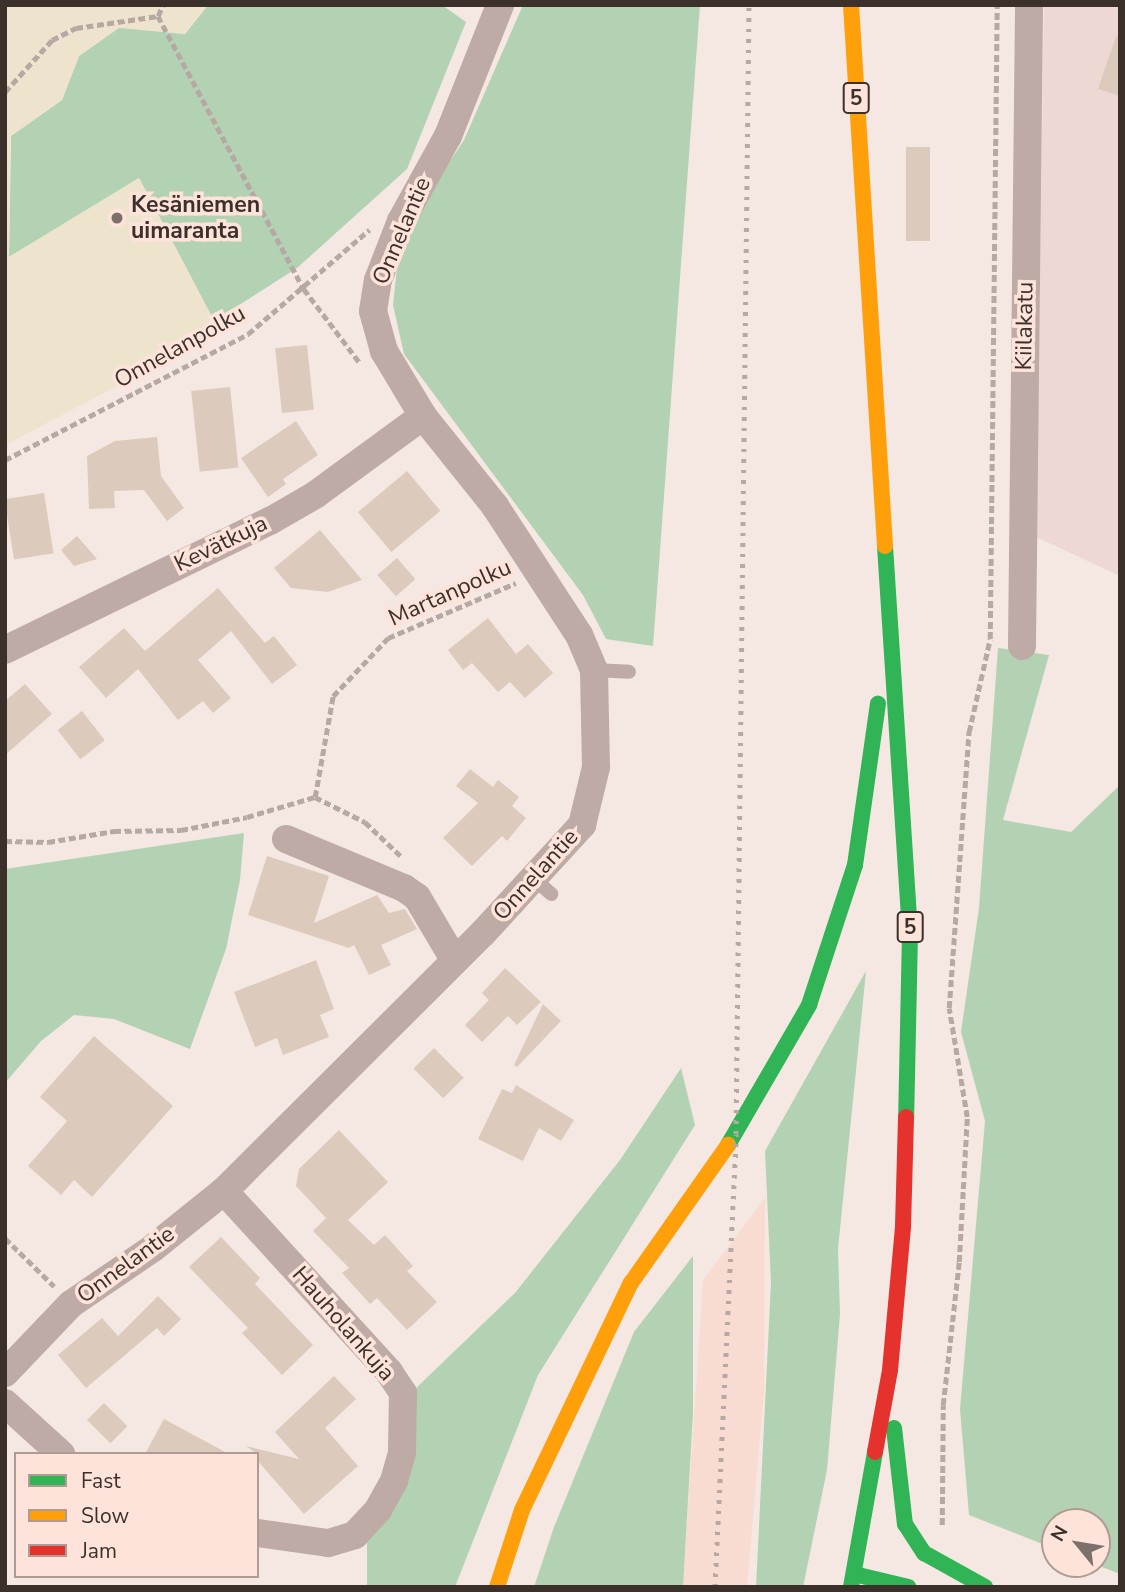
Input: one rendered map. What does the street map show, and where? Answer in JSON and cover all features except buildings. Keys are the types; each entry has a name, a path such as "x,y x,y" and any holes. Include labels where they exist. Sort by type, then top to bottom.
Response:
{"highway":[{"name":"5","path":"850,5 888,629 911,933 903,1226 890,1370 852,1581"},
{"path":"497,1587 522,1510 631,1283 736,1134 809,1005 855,865 888,629"},
{"path":"890,1370 905,1524 931,1557 985,1587"},
{"path":"852,1581 908,1587"}],"street":[{"name":"Onnelantie","path":"5,1373 71,1304 153,1248 223,1191 455,961 542,887 582,825 592,794 598,723 594,670 579,635 495,506 423,416 384,351 373,311 378,280 401,221 448,136 500,5"},
{"name":"Kiilakatu","path":"1022,646 1029,5"},
{"name":"Kevätkuja","path":"5,650 270,521 315,495 423,416"},
{"path":"286,839 404,888 417,897 455,961"},
{"name":"Hauholankuja","path":"223,1191 389,1372 402,1393 402,1453 394,1481 378,1510 355,1535 328,1543 259,1533"},
{"path":"5,1403 59,1452"}],"lane":[{"path":"594,670 628,672"}],"path":[{"path":"158,16 163,5"},
{"path":"931,1557 943,1522 943,1405 959,1262 967,1117 949,1008 969,732 990,639 997,5"},
{"path":"5,92 52,40 76,28 158,16"},
{"path":"158,16 304,289"},
{"name":"Onnelanpolku","path":"5,460 248,334 304,289 380,220"},
{"name":"Martanpolku","path":"5,841 48,842 114,831 181,830 247,817 315,796 333,696 388,638 484,600 538,572"},
{"path":"5,1238 71,1304"}],"shaded area":[{"path":"1044,5 1120,5 1120,576 1036,537"},
{"path":"765,1198 764,1392 747,1587 683,1587 703,1280"}],"green space":[{"path":"208,5 442,5 466,22 407,169 297,268 214,321 139,178 9,257 11,136 62,100 79,56 119,27 185,34"},
{"path":"523,5 700,5 653,646 606,639 583,595 404,354 393,305 397,267 424,200 464,140"},
{"path":"998,648 1049,655 1003,820 1071,832 1120,785 1120,1574 1111,1571 1111,1508 1041,1508 1041,1543 969,1515 960,1409 985,1121 961,1032 979,908"},
{"path":"244,833 240,880 226,949 190,1049 114,1019 74,1015 41,1041 5,1083 5,869"},
{"path":"866,971 838,1249 840,1314 827,1470 803,1587 756,1587 771,1283 765,1151"},
{"path":"681,1068 695,1125 538,1375 455,1587 367,1587 367,1541 413,1391 515,1293 620,1160"},
{"path":"693,1256 693,1413 683,1587 534,1587 554,1527 634,1332"}],"sand":[{"name":"Kesäniemen uimaranta","path":"5,5 208,5 185,34 119,28 79,56 62,100 11,136 9,257 139,178 220,332 5,445"}],"railway":[{"path":"715,1587 736,1134 749,5"}],"traffic: fast":[{"path":"885,546 910,933 906,1117"},
{"path":"728,1145 809,1005 855,865 878,704"},
{"path":"894,1428 905,1524 924,1553 985,1587"},
{"path":"851,1587 875,1452"},
{"path":"854,1574 908,1587"}],"traffic: slow":[{"path":"851,5 885,546"},
{"path":"497,1587 522,1510 631,1283 728,1145"}],"traffic: jam":[{"path":"875,1452 890,1370 903,1226 906,1117"}],"place":[{"name":"Kesäniemen uimaranta","path":"117,218"}]}
